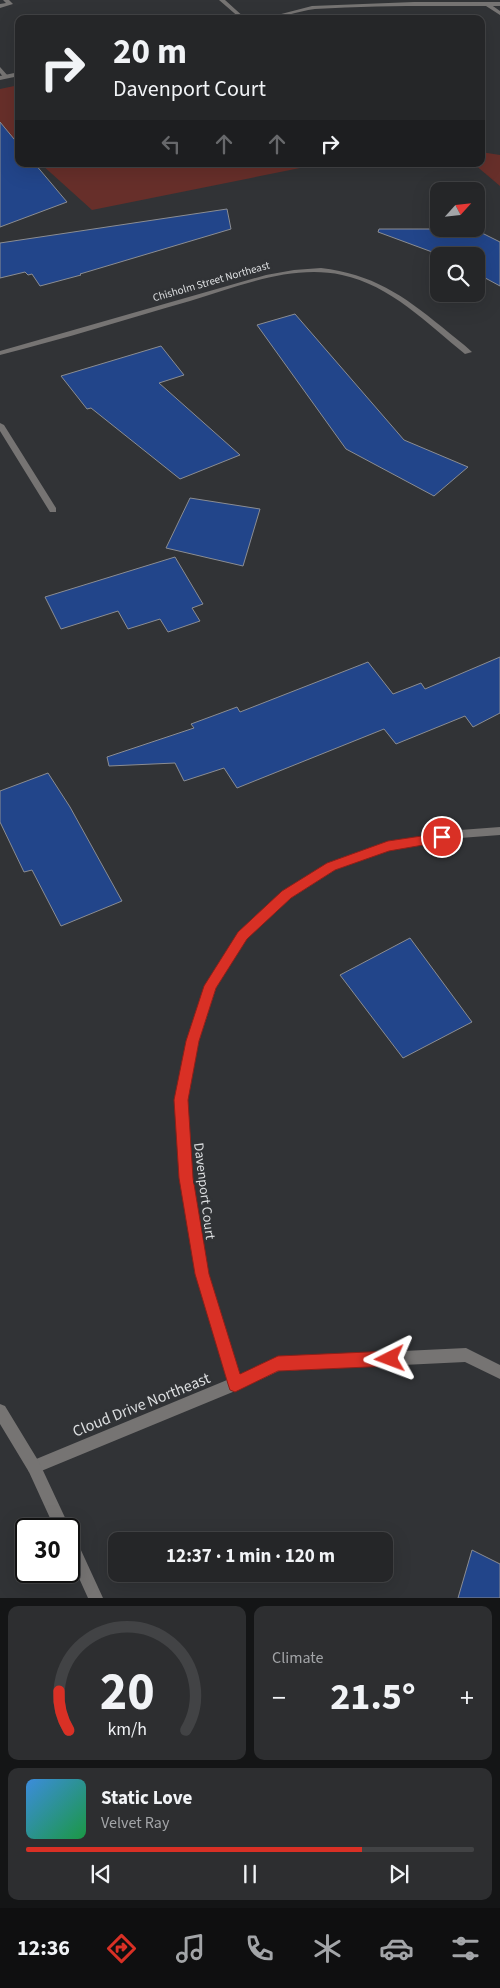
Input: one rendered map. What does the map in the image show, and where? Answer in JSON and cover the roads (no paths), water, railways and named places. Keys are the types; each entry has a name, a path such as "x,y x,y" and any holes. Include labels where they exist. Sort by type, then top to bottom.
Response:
{"street":[{"path":"0,6 10,4 6,0"},
{"path":"222,0 239,15"},
{"path":"281,15 312,8 404,2 500,4"},
{"path":"488,5 500,13"},
{"path":"0,70 3,77"},
{"name":"Chisholm Street Northeast","path":"0,353 268,276 323,270 349,274 377,284 402,300 468,352"},
{"path":"0,425 53,510"},
{"name":"Davenport Court","path":"235,1384 202,1274 186,1178 181,1100 193,1041 211,986 242,936 287,895 331,867 388,846 460,834 500,831"},
{"name":"Cloud Drive Northeast","path":"34,1467 235,1384 278,1364 466,1355 500,1372"},
{"path":"0,1411 34,1467 58,1518"},
{"path":"80,1564 96,1598"}]}
